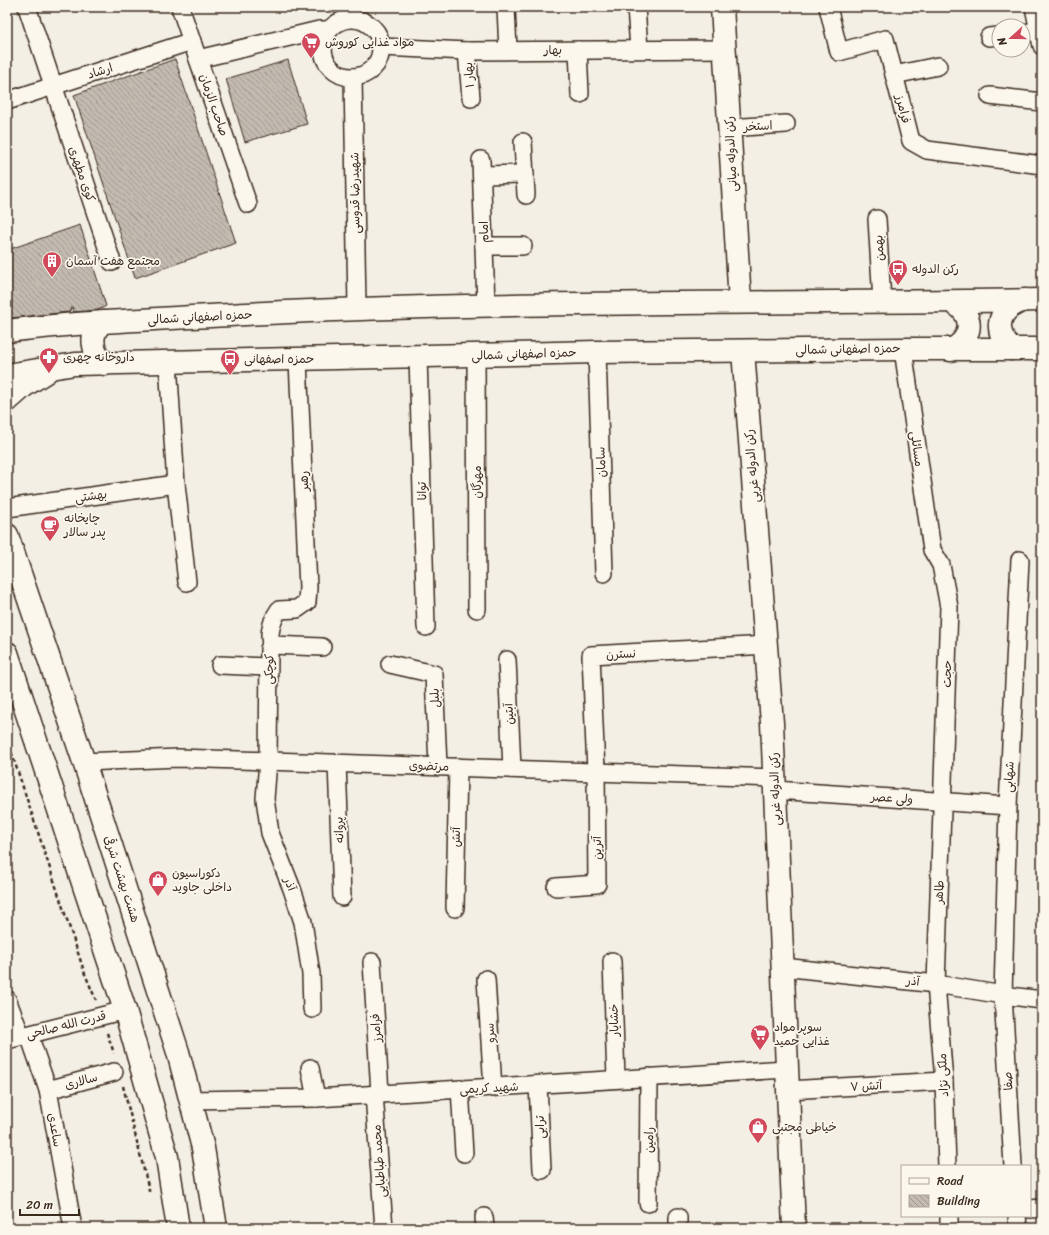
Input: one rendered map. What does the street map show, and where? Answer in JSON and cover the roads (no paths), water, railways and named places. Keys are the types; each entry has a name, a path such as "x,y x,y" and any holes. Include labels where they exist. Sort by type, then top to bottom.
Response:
{"main road":[{"name":"رکن الدوله میانی","path":"722,7 740,302"},
{"name":"حمزه اصفهانی شمالی","path":"8,330 103,322 357,308 486,304 882,301 952,302 1033,300"},
{"path":"1012,349 1004,341 1000,331 1001,320 1006,310 1014,303 1033,300"},
{"path":"951,350 959,346 969,331 969,321 966,313 960,306 952,302"},
{"path":"103,322 95,330 93,340 98,356 105,364"},
{"name":"حمزه اصفهانی شمالی","path":"7,376 75,364 476,356 597,352 903,349 1042,350"},
{"name":"رکن الدوله غربی","path":"743,351 767,645 775,784 794,1228"},
{"path":"7,401 24,386 52,368"},
{"name":"هشت بهشت شرقی","path":"7,535 84,762 178,1052 203,1148 216,1228"},
{"path":"7,653 14,696 125,1010 167,1157 178,1228"}],"street":[{"name":"کوی مطهری","path":"27,7 52,86 112,262"},
{"name":"صاحب الزمان","path":"180,7 248,204"},
{"path":"506,7 508,50"},
{"path":"636,7 639,49"},
{"name":"فرامرز","path":"828,7 839,52 885,39 911,141 927,150 1042,165"},
{"path":"1034,7 1035,37"},
{"path":"347,10 353,18 370,24 376,30 380,38 382,47 376,65 362,76 344,76 335,72 324,56 323,47 329,30 347,10"},
{"path":"198,59 319,30 329,30"},
{"name":"ارشاد","path":"7,101 192,41"},
{"name":"بهار","path":"382,47 467,51 725,49"},
{"path":"578,50 580,94"},
{"name":"بهار ۱","path":"467,51 471,98"},
{"path":"894,75 938,66"},
{"name":"شهیدرضا قدوسی","path":"353,77 357,308"},
{"path":"990,96 1042,102"},
{"name":"استخر","path":"730,128 786,124"},
{"path":"523,142 526,195"},
{"name":"امام","path":"486,304 482,167 525,174"},
{"name":"بهمن","path":"877,219 882,301"},
{"path":"484,246 523,246"},
{"name":"مسائلی","path":"903,349 932,550"},
{"name":"سامان","path":"597,352 604,573"},
{"name":"توانا","path":"418,356 426,626"},
{"name":"مهرگان","path":"476,356 478,609"},
{"name":"رهبر","path":"298,360 308,582 307,602"},
{"path":"168,362 176,484 187,582"},
{"name":"بهشتی","path":"7,508 176,484"},
{"name":"حجت","path":"932,550 941,565 949,607 942,801"},
{"name":"شهابی","path":"1003,995 1008,806 1020,560"},
{"name":"کوچکی","path":"268,761 268,666 269,650 271,645 270,633 273,620 280,610 296,609 307,602"},
{"path":"271,645 322,647"},
{"name":"نسترن","path":"596,771 591,655 767,645"},
{"name":"آبتین","path":"507,660 512,769"},
{"path":"220,664 268,666"},
{"name":"بلبل","path":"390,664 434,674 438,766"},
{"name":"مرتضوی","path":"84,762 178,758 596,771 775,784"},
{"name":"آذر","path":"268,761 265,799 270,834 292,889 303,922 311,974 312,1009"},
{"name":"پروانه","path":"337,763 342,897"},
{"name":"آتش","path":"455,908 458,767"},
{"name":"آترین","path":"556,887 597,884 596,771"},
{"name":"ولی عصر","path":"775,784 942,801 1008,806"},
{"name":"طاهر","path":"936,984 942,801"},
{"name":"خشایار","path":"612,961 616,1080"},
{"name":"فرامرز","path":"372,962 377,1094"},
{"name":"آذر","path":"783,967 936,984 1042,1000"},
{"name":"سرو","path":"486,979 493,1088"},
{"name":"ملکی نژاد","path":"936,984 944,1081 947,1165"},
{"name":"صفا","path":"1003,995 1013,1165"},
{"name":"ساعدی","path":"7,999 19,1037 48,1090 73,1228"},
{"name":"قدرت الله صالحی","path":"19,1037 125,1010"},
{"path":"310,1068 316,1098"},
{"name":"سالاری","path":"48,1090 117,1069"},
{"name":"شهید کریمی","path":"190,1100 316,1098 787,1069"},
{"name":"رامین","path":"648,1203 650,1077"},
{"name":"آتش ۷","path":"788,1090 944,1081"},
{"name":"ترابی","path":"538,1085 542,1170"},
{"path":"460,1089 464,1154"},
{"name":"محمد طباطبایی","path":"377,1094 384,1228"},
{"path":"1031,1209 1042,1208"},
{"path":"949,1217 949,1228"},
{"path":"1016,1217 1018,1228"}],"place":[{"name":"مواد غذایی کوروش","path":"311,59"},
{"name":"مجتمع هفت آسمان","path":"52,278"},
{"name":"رکن الدوله","path":"898,286"},
{"name":"داروخانه چهری","path":"49,374"},
{"name":"حمزه اصفهانی","path":"230,376"},
{"name":"چایخانه پدر سالار","path":"50,542"},
{"name":"دکوراسیون داخلی جاوید","path":"158,897"},
{"name":"سوپر مواد غذایی حمید","path":"760,1051"},
{"name":"خیاطی مجتبی","path":"758,1144"}]}
